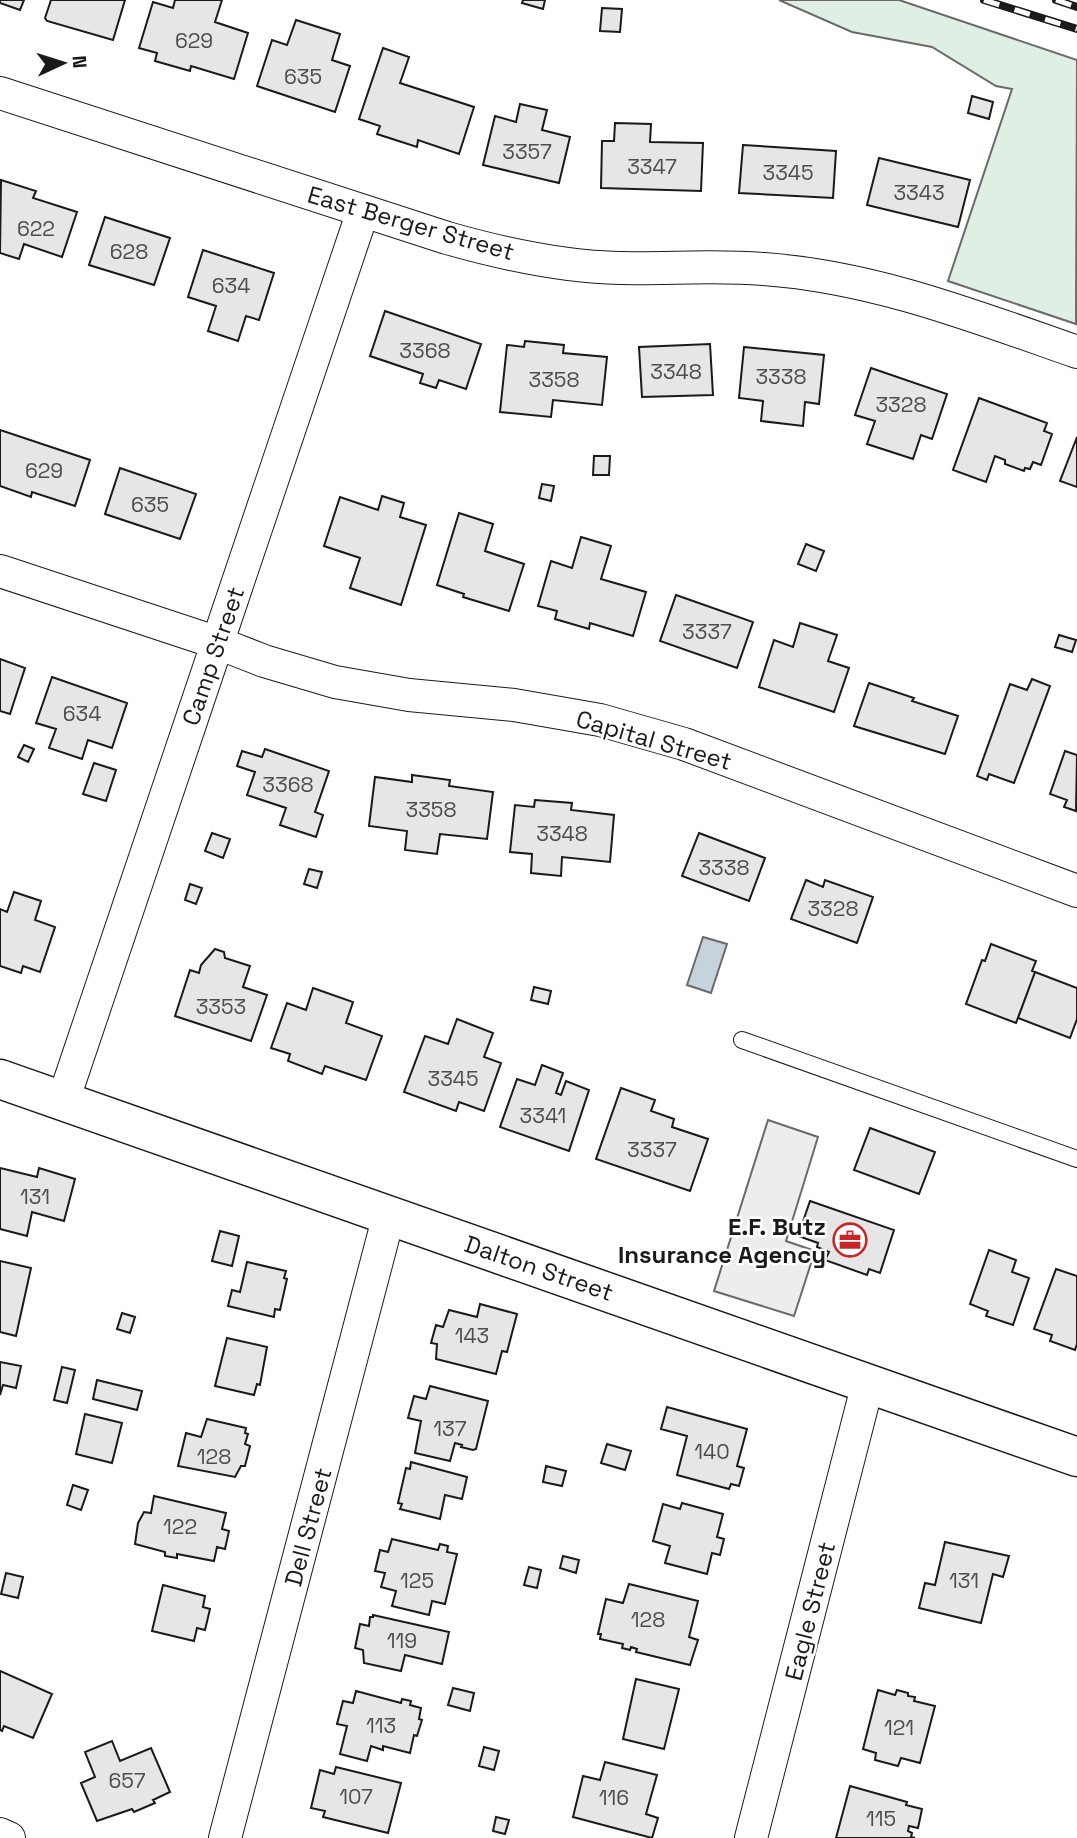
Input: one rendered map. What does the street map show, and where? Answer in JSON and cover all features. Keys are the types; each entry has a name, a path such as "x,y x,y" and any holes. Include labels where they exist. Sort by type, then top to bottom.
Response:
{"main road":[{"name":"Dalton Street","path":"0,1079 1077,1457"}],"street":[{"name":"East Berger Street","path":"0,93 494,251 556,262 618,268 764,269 841,279 917,296 1077,352"},
{"name":"Camp Street","path":"63,1101 363,211"},
{"name":"Capital Street","path":"0,571 218,643 264,661 335,682 409,695 514,705 600,720 672,740 1077,891"},
{"name":"Dell Street","path":"225,1838 389,1215"},
{"name":"Eagle Street","path":"751,1838 868,1383"},
{"path":"0,1834 9,1838"}],"lane":[{"path":"742,1040 1077,1159"}],"green space":[{"path":"779,0 899,0 1077,60 1076,324 948,281 1012,89 996,86 932,47 852,32"}],"shaded area":[{"path":"703,937 727,944 711,993 687,985"},
{"path":"768,1120 818,1137 786,1241 815,1251 794,1316 714,1291"}],"building":[{"path":"0,0 24,0 20,10 0,3"},
{"path":"51,0 125,0 113,40 47,21 45,18"},
{"path":"175,0 222,0 215,22 248,33 234,79 191,66 190,71 155,61 157,53 139,48 153,2 173,8"},
{"path":"523,0 545,0 543,9 522,3"},
{"path":"602,8 622,9 620,32 600,31"},
{"path":"296,20 340,34 332,60 350,66 335,112 257,86 272,40 287,45"},
{"path":"383,48 409,57 400,83 474,107 459,154 418,140 417,147 377,134 380,126 359,119"},
{"path":"972,96 993,102 989,119 968,113"},
{"path":"520,104 547,110 542,130 570,137 559,183 483,165 495,116 516,122"},
{"path":"615,123 651,124 650,142 703,143 701,191 601,188 602,141 614,141"},
{"path":"743,145 836,151 833,198 739,193"},
{"path":"879,158 970,180 958,227 867,205"},
{"path":"1,180 36,191 33,198 77,212 62,257 24,244 19,259 0,253"},
{"path":"105,217 170,238 154,285 89,265"},
{"path":"203,250 274,273 259,320 246,316 238,341 208,331 216,306 188,297"},
{"path":"385,311 481,344 466,389 439,380 436,388 420,383 423,374 370,356"},
{"path":"525,341 564,345 563,353 607,357 602,405 553,400 551,417 500,412 507,345 524,347"},
{"path":"710,344 713,395 642,397 639,347"},
{"path":"744,347 824,355 819,404 805,402 803,426 761,421 763,401 739,398"},
{"path":"871,368 947,394 932,439 921,435 913,459 867,444 875,421 855,415"},
{"path":"979,398 1047,423 1044,431 1052,434 1041,465 1033,462 1030,469 1025,468 1024,471 1005,464 1005,460 995,456 986,482 953,470"},
{"path":"0,430 90,460 75,506 32,492 31,497 0,486"},
{"path":"1077,437 1077,487 1060,481"},
{"path":"594,456 610,456 609,475 593,475"},
{"path":"120,468 196,494 180,539 105,514"},
{"path":"542,484 554,486 551,501 539,498"},
{"path":"382,496 404,503 400,517 426,525 401,605 350,588 360,558 324,546 340,497 378,510"},
{"path":"459,513 493,524 485,551 524,564 509,611 463,597 464,594 437,585"},
{"path":"581,537 611,546 601,579 646,592 633,636 590,623 589,629 555,619 557,611 538,606 551,561 572,568"},
{"path":"806,544 824,551 816,571 798,564"},
{"path":"676,595 753,622 737,668 660,641"},
{"path":"800,623 837,635 828,661 849,668 834,712 759,687 774,640 793,647"},
{"path":"1059,635 1076,640 1072,652 1055,647"},
{"path":"0,659 25,668 10,714 0,711"},
{"path":"52,677 127,703 112,748 88,740 82,759 49,748 56,729 36,723"},
{"path":"1032,679 1050,686 1014,783 989,774 987,780 977,776 1010,684 1027,690"},
{"path":"869,683 958,716 945,754 854,726"},
{"path":"24,745 34,749 28,762 18,757"},
{"path":"265,749 329,771 315,812 323,815 316,837 280,825 286,808 247,795 255,772 237,766 242,751 262,757"},
{"path":"1065,751 1077,755 1076,811 1064,807 1067,800 1050,794"},
{"path":"94,763 116,770 106,801 83,794"},
{"path":"412,775 450,780 449,786 493,792 487,839 440,834 437,854 405,850 407,831 369,826 375,777 412,782"},
{"path":"535,800 572,803 571,810 614,815 610,862 562,857 561,876 531,873 532,854 510,852 515,805 534,807"},
{"path":"212,833 230,839 223,858 205,851"},
{"path":"699,833 765,858 749,901 682,876"},
{"path":"309,869 322,872 317,888 304,884"},
{"path":"806,880 823,887 825,880 873,897 857,943 791,919"},
{"path":"190,884 202,888 196,904 185,900"},
{"path":"14,892 41,901 35,920 55,927 40,972 23,966 21,973 0,966 0,909 7,912"},
{"path":"991,944 1036,961 1032,971 1035,972 1016,1023 966,1004 982,960 985,961"},
{"path":"215,949 224,952 225,958 250,966 243,987 267,995 251,1041 175,1016 190,970 199,973 201,965"},
{"path":"1035,972 1077,988 1077,1019 1070,1038 1018,1018"},
{"path":"534,987 551,991 548,1004 531,1000"},
{"path":"313,988 353,1002 346,1023 382,1036 366,1080 325,1066 322,1074 288,1061 290,1054 271,1048 287,1003 306,1010"},
{"path":"457,1019 493,1033 484,1057 501,1063 484,1111 459,1102 456,1111 404,1092 425,1036 448,1044"},
{"path":"542,1065 563,1073 556,1093 561,1095 566,1081 589,1090 569,1151 500,1127 517,1079 535,1085"},
{"path":"621,1088 655,1100 651,1111 674,1119 672,1127 708,1139 690,1191 596,1159"},
{"path":"870,1128 935,1152 919,1194 854,1170"},
{"path":"0,1168 37,1177 39,1168 75,1179 64,1221 32,1212 27,1236 0,1229"},
{"name":"E.F. Butz Insurance Agency","path":"810,1201 894,1230 880,1273 869,1269 867,1275 825,1260 829,1252 817,1247 818,1243 798,1236"},
{"path":"220,1231 239,1236 232,1266 212,1261"},
{"path":"989,1250 1016,1260 1012,1272 1029,1278 1013,1325 986,1316 988,1311 970,1304"},
{"path":"0,1261 31,1268 16,1336 0,1332"},
{"path":"247,1262 286,1271 284,1278 287,1279 280,1310 275,1309 274,1317 228,1306 232,1290 240,1292"},
{"path":"1056,1269 1077,1276 1075,1350 1050,1341 1052,1335 1034,1329"},
{"path":"480,1304 517,1314 507,1352 502,1351 496,1374 436,1359 437,1344 431,1343 436,1325 443,1327 449,1310 477,1317"},
{"path":"122,1313 135,1317 130,1333 117,1329"},
{"path":"227,1338 267,1347 260,1385 257,1384 254,1395 215,1386"},
{"path":"0,1362 21,1366 16,1388 3,1385 0,1395"},
{"path":"62,1367 75,1370 67,1403 54,1400"},
{"path":"97,1380 142,1391 137,1410 93,1399"},
{"path":"430,1386 488,1401 476,1449 461,1447 462,1445 455,1443 450,1461 415,1453 421,1421 408,1418 414,1396 426,1399"},
{"path":"667,1407 747,1429 737,1466 744,1468 739,1486 731,1484 729,1489 677,1475 687,1436 661,1429"},
{"path":"85,1414 122,1423 112,1463 76,1454"},
{"path":"207,1419 246,1428 245,1433 248,1434 245,1444 250,1446 245,1466 241,1466 235,1477 178,1466 186,1433 201,1437"},
{"path":"607,1444 631,1451 625,1470 601,1463"},
{"path":"411,1462 467,1477 462,1499 445,1495 440,1519 400,1509 402,1504 398,1503 406,1468 410,1469"},
{"path":"546,1466 566,1471 562,1486 543,1482"},
{"path":"73,1485 88,1490 81,1510 67,1505"},
{"path":"154,1496 226,1513 222,1529 229,1531 225,1549 217,1547 214,1561 177,1554 177,1558 165,1556 165,1552 135,1544 138,1523 144,1512 151,1513"},
{"path":"682,1503 723,1514 717,1537 724,1539 720,1555 712,1553 707,1574 665,1563 670,1546 653,1541 663,1504 680,1509"},
{"path":"392,1539 438,1550 440,1544 448,1546 447,1552 457,1554 445,1604 432,1601 429,1615 392,1606 396,1591 381,1587 385,1573 375,1571 380,1550 388,1552"},
{"path":"945,1542 1009,1556 1003,1577 993,1574 981,1623 919,1608 925,1583 935,1585"},
{"path":"563,1556 579,1560 576,1573 560,1568"},
{"path":"529,1567 541,1570 537,1588 524,1585"},
{"path":"6,1573 23,1577 18,1598 1,1594"},
{"path":"629,1584 698,1601 689,1637 698,1640 690,1665 636,1652 637,1649 631,1647 630,1650 622,1648 623,1644 600,1639 601,1634 598,1634 606,1599 623,1603"},
{"path":"163,1585 205,1596 203,1607 210,1609 205,1630 197,1628 194,1641 152,1631"},
{"path":"373,1615 449,1632 442,1664 405,1655 401,1671 364,1663 363,1650 355,1648 360,1624 369,1626 370,1617"},
{"path":"0,1671 52,1694 33,1738 4,1726 2,1731 0,1730"},
{"path":"636,1679 679,1689 664,1749 623,1739"},
{"path":"453,1688 474,1693 470,1711 448,1705"},
{"path":"878,1690 895,1695 897,1690 908,1693 908,1696 915,1697 914,1701 935,1706 920,1763 901,1758 898,1766 875,1760 876,1753 863,1749"},
{"path":"356,1691 401,1703 402,1699 411,1701 410,1705 421,1708 419,1719 422,1720 417,1736 414,1735 410,1753 383,1746 383,1750 371,1746 367,1761 340,1754 347,1726 337,1724 343,1701 353,1703"},
{"path":"112,1741 120,1761 151,1748 170,1792 153,1800 155,1803 134,1812 132,1809 97,1821 81,1783 95,1777 85,1752"},
{"path":"484,1747 499,1751 494,1770 479,1766"},
{"path":"605,1762 657,1775 646,1814 658,1818 652,1838 573,1817 583,1776 600,1780"},
{"path":"336,1767 401,1783 388,1833 323,1817 325,1811 311,1808 320,1770 334,1774"},
{"path":"850,1786 907,1802 906,1805 922,1809 918,1828 909,1826 911,1837 915,1838 836,1838"},
{"path":"496,1817 509,1820 505,1834 493,1831"}],"railway":[{"path":"984,0 1077,29"},
{"path":"1056,0 1077,7"}],"place":[{"name":"E.F. Butz Insurance Agency","path":"850,1240"}]}
